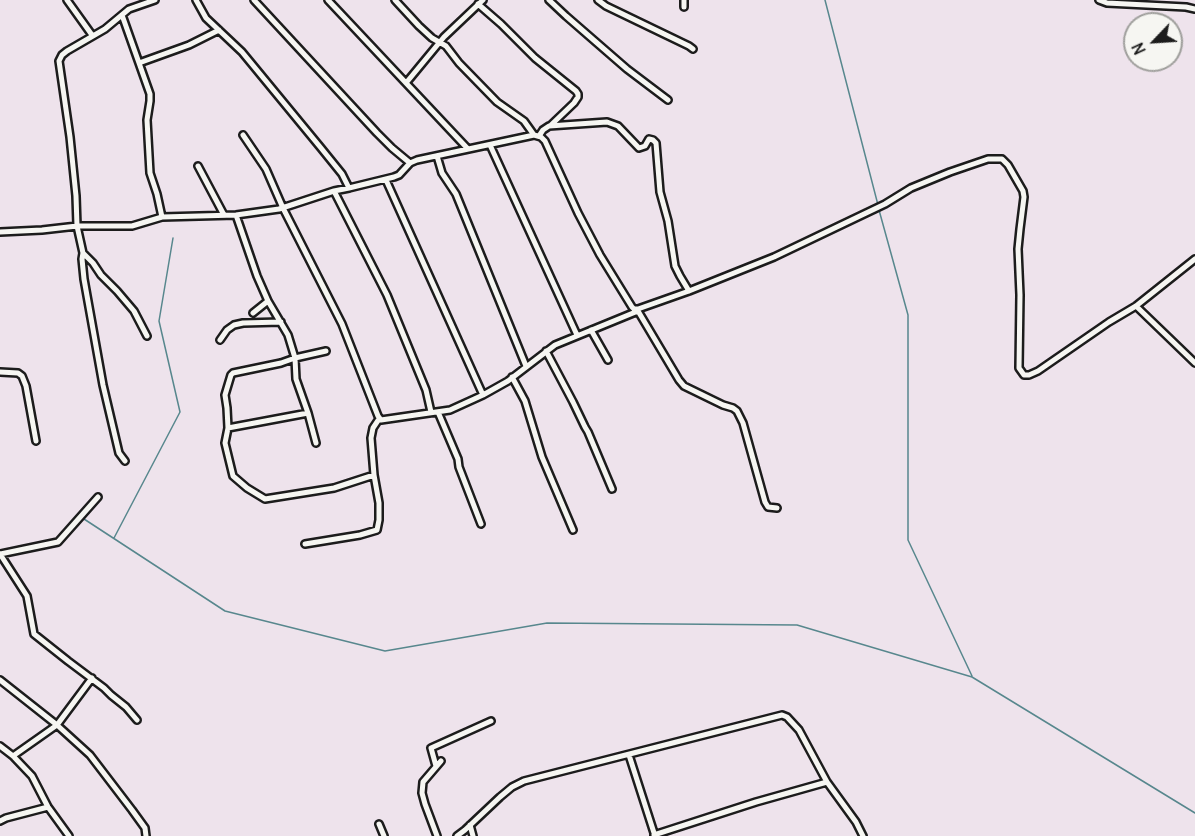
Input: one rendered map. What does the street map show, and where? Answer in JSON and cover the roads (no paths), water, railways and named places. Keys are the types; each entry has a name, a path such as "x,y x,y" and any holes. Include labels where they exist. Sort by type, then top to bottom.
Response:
{"street":[{"path":"66,0 92,35"},
{"path":"125,460 119,453 103,385 84,279 83,253 76,226 76,196 70,137 59,61 67,51 105,29 132,7 155,0"},
{"path":"195,0 206,18 242,52 321,148 342,174 349,188"},
{"path":"254,0 377,133 411,163"},
{"path":"259,6 264,0"},
{"path":"328,0 468,149"},
{"path":"395,0 432,38 446,46 459,63 497,102 524,121 537,136 545,141 600,255 632,307 638,310 684,386 737,411 743,423 765,502 768,507 777,508"},
{"path":"400,6 407,0"},
{"path":"549,0 627,69 668,100"},
{"path":"598,0 693,49"},
{"path":"684,0 684,7"},
{"path":"1099,0 1107,3 1195,9"},
{"path":"0,232 76,226 132,226 162,217 236,215 283,208 334,190 386,180 399,175 417,160 537,136 578,97 576,91 535,58 480,2 440,42 406,83"},
{"path":"122,15 150,94 147,120 150,173 162,217"},
{"path":"139,63 189,45 219,30"},
{"path":"549,126 608,122 618,126 639,148 645,146 649,139 656,142 660,192 668,221 672,249 680,276 689,291"},
{"path":"243,135 266,169 283,208 342,324 379,418 384,421 450,410 483,395 555,345 774,257 885,204 911,188 988,159 1002,159 1008,165 1024,196 1018,249 1019,368 1024,375 1038,371 1136,306 1195,259"},
{"path":"490,145 577,335"},
{"path":"437,156 442,173 456,194 526,366"},
{"path":"198,166 224,215"},
{"path":"386,180 483,395"},
{"path":"334,190 387,295 435,412 458,459 481,524"},
{"path":"236,215 257,276 268,301 288,335 295,358 296,379 316,443"},
{"path":"83,253 134,311 147,336"},
{"path":"253,313 268,301"},
{"path":"1136,306 1195,363"},
{"path":"220,340 234,325 281,322"},
{"path":"591,330 608,360"},
{"path":"326,351 231,375 225,395 228,428 225,443 233,476 265,499 334,488 374,475"},
{"path":"546,351 588,432 612,489"},
{"path":"0,372 18,373 22,376 26,386 36,441"},
{"path":"512,377 525,401 542,458 573,530"},
{"path":"228,428 308,413"},
{"path":"305,544 377,530 379,503 371,438 373,428 379,418"},
{"path":"98,497 58,542 0,554 27,596 34,634 92,678 126,707 136,720"},
{"path":"13,756 57,725 92,678"},
{"path":"0,680 57,725 90,755 145,828 146,836"},
{"path":"456,836 500,797 524,781 782,715 787,717 799,730 828,782 863,836"},
{"path":"437,836 422,793 423,782 439,763 431,748 491,721"},
{"path":"0,746 13,756 35,781 48,807 69,836"},
{"path":"628,755 655,835 756,802 828,782"},
{"path":"0,821 48,807"},
{"path":"379,824 384,836"},
{"path":"470,825 474,836"}],"waterway":[{"path":"825,0 878,205"},
{"path":"879,210 908,315 908,540 972,676"},
{"path":"114,538 180,412 159,321 173,238"},
{"path":"84,519 225,611 385,651 547,623 797,625 972,677 1195,813"}]}
